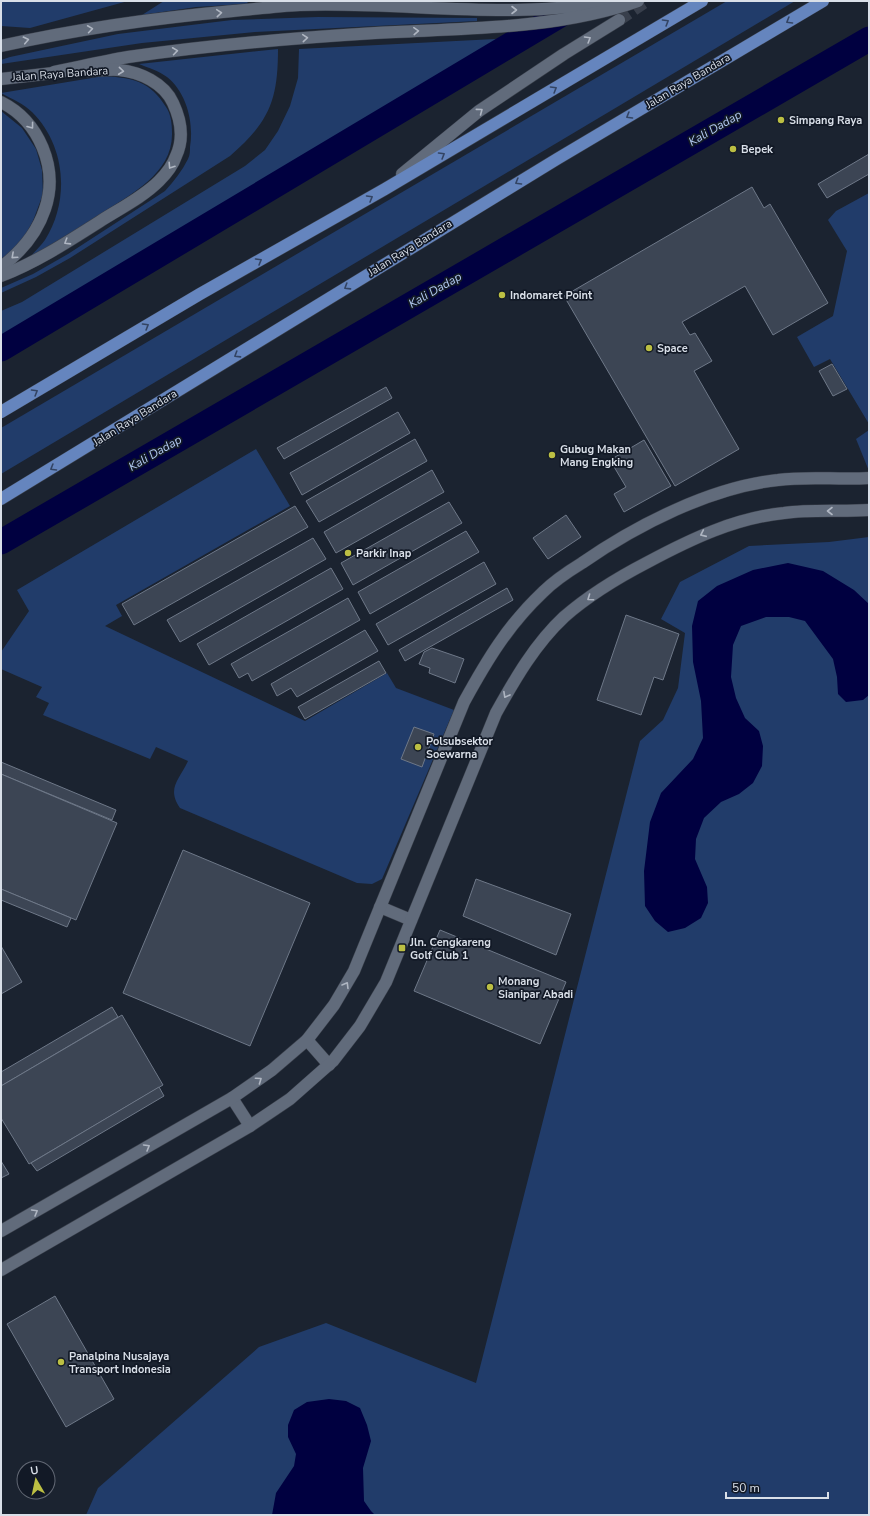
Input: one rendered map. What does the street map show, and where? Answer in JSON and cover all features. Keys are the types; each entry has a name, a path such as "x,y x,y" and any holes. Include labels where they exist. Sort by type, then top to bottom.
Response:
{"main road":[{"path":"1,412 193,298 385,189 702,1"},
{"name":"Jalan Raya Bandara","path":"1,500 544,167 823,1"}],"street":[{"path":"1,46 51,35 182,16 300,5 524,10 562,8 609,1"},
{"path":"54,72 127,57 197,48 278,40 557,21 593,14 638,1"},
{"path":"385,189 479,111 564,54 619,20"},
{"name":"Jalan Raya Bandara","path":"1,79 54,72 118,70 135,73 158,84 173,102 180,123 181,134 176,156 170,169 160,180 134,200 43,256 22,268 1,276"},
{"path":"1,102 16,111 25,119 40,140 48,165 50,180 49,194 45,209 30,238 20,251 1,267"},
{"path":"1,1231 232,1098 272,1070 307,1040 334,1005 354,971 464,702 487,661 504,636 544,590 576,566 617,540 686,505 718,493 749,485 778,480 869,478"},
{"path":"1,1270 250,1126 290,1099 330,1065 360,1026 386,982 496,713 513,682 531,656 564,617 588,599 635,569 703,534 727,525 784,512 869,510"},
{"path":"380,907 411,920"},
{"path":"307,1040 330,1065"},
{"path":"232,1098 250,1126"}],"shaded area":[{"path":"1,1 128,1 30,28 1,26"},
{"path":"164,1 247,1 248,4 196,7 142,15"},
{"path":"727,1 795,1 1,474 1,428"},
{"path":"318,17 477,18 477,21 255,32 142,43 1,64 1,60 10,57 118,34 232,20"},
{"path":"516,38 1,345 1,311 22,302 245,166 265,150 278,131 290,106 298,78 299,49"},
{"path":"278,49 276,83 269,109 254,132 230,156 70,258 36,277 1,293 1,288 33,274 68,254 165,191 183,168 189,156 191,138 188,109 180,91 167,77 157,71 139,64"},
{"path":"104,76 124,78 140,82 154,91 160,98 169,113 172,126 170,147 166,160 158,171 137,190 27,261 45,240 53,224 61,191 61,174 58,157 52,141 43,126 29,109 1,93"},
{"path":"1,111 22,128 36,149 42,170 43,194 33,221 22,241 1,261"},
{"path":"869,193 869,424 830,359 814,367 797,337 833,316 847,251 828,220 836,211"},
{"path":"869,430 869,471 856,439"},
{"path":"256,449 290,506 116,605 122,616 105,626 305,721 387,673 396,688 454,710 382,879 372,884 357,883 180,808 174,795 174,789 188,761 156,747 150,759 43,715 49,703 36,697 42,687 1,669 1,652 29,611 17,590"},
{"path":"869,537 869,1515 86,1515 98,1488 259,1347 326,1323 476,1383 640,741 663,720 678,688 685,633 661,619 680,582 749,546 829,542"},
{"path":"788,563 823,571 854,590 869,604 869,695 863,700 846,702 838,694 837,677 833,659 805,621 789,617 766,617 741,626 733,645 731,677 736,698 745,718 759,731 763,746 762,766 753,783 739,794 721,802 704,818 696,839 695,859 707,887 708,903 701,918 685,928 668,932 655,921 645,906 644,871 650,822 661,793 693,759 703,738 701,701 693,662 692,626 698,601 717,586 753,570"},
{"path":"329,1399 346,1401 360,1408 367,1425 371,1441 363,1468 364,1501 375,1515 272,1515 276,1493 294,1466 296,1454 288,1437 288,1425 294,1410 307,1402"}],"building":[{"path":"869,154 869,174 827,198 818,184"},
{"name":"Space","path":"752,187 764,208 770,204 828,303 773,335 745,286 682,322 690,335 695,333 712,361 694,371 739,449 675,486 564,296"},
{"path":"832,364 847,389 833,396 819,371"},
{"path":"386,387 392,398 284,459 277,448"},
{"path":"398,412 410,433 302,495 290,473"},
{"path":"415,439 427,461 319,522 306,501"},
{"path":"644,440 671,486 624,512 614,494 626,487 610,460"},
{"path":"432,470 444,492 336,553 324,532"},
{"path":"449,502 462,523 353,585 341,563"},
{"path":"295,506 308,527 134,625 122,604"},
{"path":"566,515 581,537 548,559 533,538"},
{"path":"466,531 479,552 370,614 358,592"},
{"path":"313,538 326,559 180,642 167,620"},
{"path":"484,562 496,584 388,645 376,624"},
{"path":"331,568 343,589 209,665 197,644"},
{"path":"507,588 513,600 405,661 399,650"},
{"path":"348,598 360,620 252,681 248,673 239,678 231,664"},
{"path":"626,615 679,634 663,680 654,677 641,715 597,700"},
{"path":"365,630 378,651 297,697 291,688 277,696 271,684"},
{"path":"432,648 464,659 455,683 429,673 430,668 419,664 424,652"},
{"path":"379,661 386,673 305,719 298,707"},
{"name":"Polsubsektor Soewarna","path":"414,727 434,734 422,767 401,759"},
{"path":"1,762 116,810 112,820 1,774"},
{"path":"1,774 117,823 76,920 1,889"},
{"path":"183,850 310,903 250,1046 123,993"},
{"path":"476,879 571,914 556,955 463,916"},
{"path":"1,889 71,918 67,927 1,900"},
{"name":"Monang Sianipar Abadi","path":"440,930 566,982 540,1044 414,991"},
{"path":"1,946 22,982 1,994"},
{"path":"112,1007 118,1017 1,1086 1,1072"},
{"path":"122,1015 163,1085 29,1164 1,1118 1,1086"},
{"path":"159,1087 164,1096 37,1171 31,1163"},
{"path":"1,1161 9,1174 1,1178"},
{"name":"Panalpina Nusajaya Transport Indonesia","path":"55,1296 114,1399 66,1427 7,1324"}],"waterway":[{"name":"Kali Dadap","path":"1,349 567,11"},
{"name":"Kali Dadap","path":"1,542 869,39"}],"tunnel":[{"path":"619,20 647,1"}],"place":[{"name":"Simpang Raya","path":"781,120"},
{"name":"Bepek","path":"733,149"},
{"name":"Indomaret Point","path":"502,295"},
{"name":"Space","path":"649,348"},
{"name":"Gubug Makan Mang Engking","path":"552,455"},
{"name":"Parkir Inap","path":"348,553"},
{"name":"Polsubsektor Soewarna","path":"418,747"},
{"name":"Jln. Cengkareng Golf Club 1","path":"402,948"},
{"name":"Monang Sianipar Abadi","path":"490,987"},
{"name":"Panalpina Nusajaya Transport Indonesia","path":"61,1362"}]}
